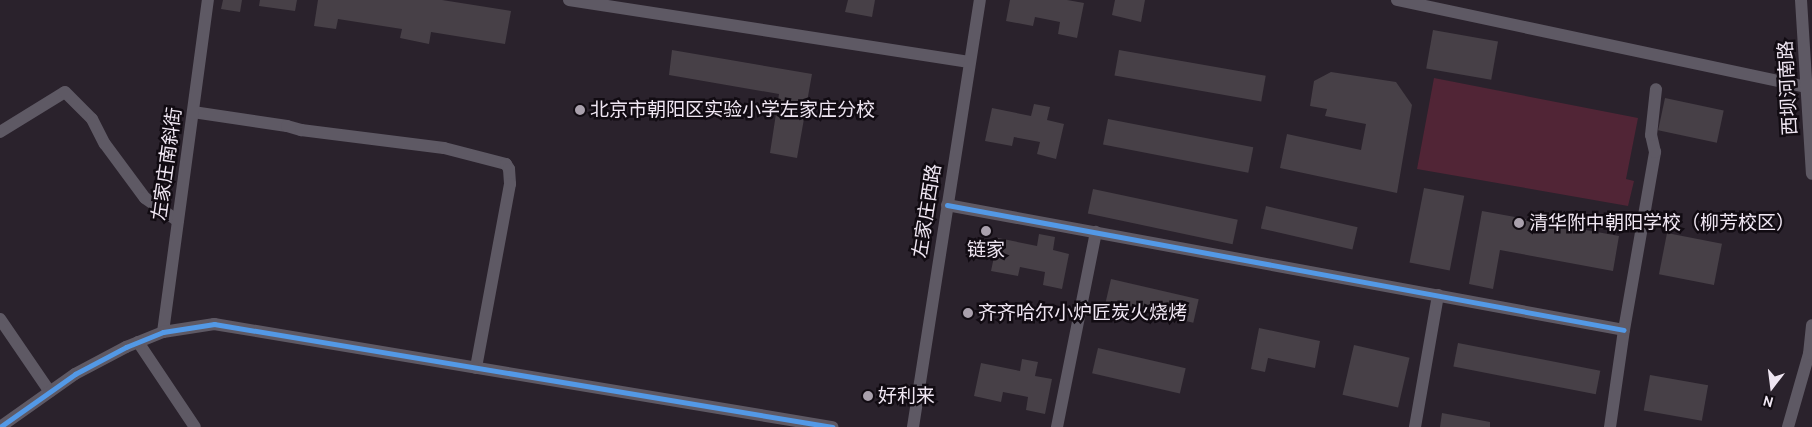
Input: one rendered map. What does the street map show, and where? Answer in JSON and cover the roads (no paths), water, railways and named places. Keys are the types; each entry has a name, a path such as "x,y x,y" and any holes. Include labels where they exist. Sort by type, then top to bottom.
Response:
{"street":[{"name":"左家庄南斜街","path":"163,332 208,0"},
{"path":"569,0 969,62"},
{"name":"左家庄西路","path":"913,427 980,0"},
{"path":"1397,0 1807,87"},
{"name":"西坝河南路","path":"1802,0 1812,174"},
{"path":"1610,427 1624,330 1654,152 1651,135 1656,89"},
{"path":"0,132 65,92 92,120 105,144 145,198 178,221"},
{"path":"193,112 288,126 301,130 436,147 506,164 509,169 510,184 476,368"},
{"path":"947,205 1624,330"},
{"path":"1057,427 1096,232"},
{"path":"1415,427 1438,295"},
{"path":"0,318 50,392"},
{"path":"0,427 75,374 138,342 163,332 214,324 832,427"},
{"path":"1788,427 1809,354 1812,325"},
{"path":"138,342 195,427"}],"place":[{"name":"北京市朝阳区实验小学左家庄分校","path":"580,110"},
{"name":"清华附中朝阳学校（柳芳校区）","path":"1519,223"},
{"name":"链家","path":"986,231"},
{"name":"齐齐哈尔小炉匠炭火烧烤","path":"968,313"},
{"name":"好利来","path":"868,396"}]}
